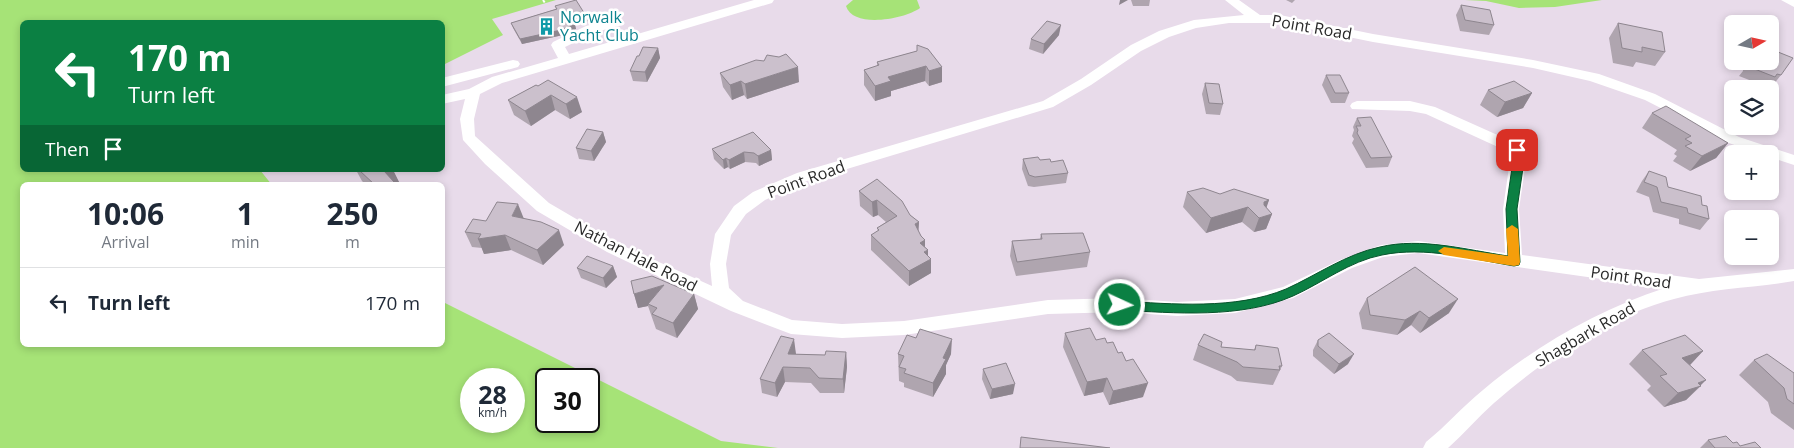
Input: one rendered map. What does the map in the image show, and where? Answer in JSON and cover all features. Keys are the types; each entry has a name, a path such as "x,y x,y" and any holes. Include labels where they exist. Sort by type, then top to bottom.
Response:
{"street":[{"path":"445,82 563,55 768,0"},
{"path":"1231,0 1256,18"},
{"path":"1788,0 1794,3"},
{"name":"Point Road","path":"1700,286 1514,262 1418,247 1381,251 1346,264 1287,293 1235,306 1177,309 1120,305 1048,307 904,328 842,331 791,327 738,306 722,290 718,264 723,234 740,210 759,196 802,178 1048,104 1086,82 1136,48 1164,34 1194,24 1256,18 1280,19 1373,38 1533,64 1594,77 1650,97 1734,140 1794,160"},
{"path":"563,55 558,45 592,29 617,22"},
{"path":"445,99 474,92 497,80 563,55"},
{"name":"Nathan Hale Road","path":"474,92 467,119 468,137 490,160 543,207 614,248 738,306"},
{"path":"1357,106 1410,106 1430,110 1517,150 1519,154 1511,209 1514,262"},
{"name":"Shagbark Road","path":"1433,448 1496,390 1553,349 1631,307 1649,299 1700,286 1794,276"}],"shaded area":[{"path":"0,0 556,0 492,19 503,35 445,64 445,20 20,20 20,172 262,172 270,182 20,182 20,347 445,347 445,303 575,368 535,368 535,433 600,433 600,380 721,441 778,448 0,448"},
{"path":"853,0 917,0 920,8 903,16 869,20 858,18 851,13 846,6"},
{"path":"1465,0 1602,0 1555,7 1519,8 1486,1"}],"building":[{"name":"Norwalk Yacht Club","path":"576,0 586,16 572,20 574,24 561,30 520,39 511,23 557,9 555,6"},
{"path":"1461,5 1490,10 1494,25 1465,20"},
{"path":"1047,21 1061,25 1044,44 1031,39"},
{"path":"1618,23 1662,32 1665,52 1642,47 1642,52 1622,48"},
{"path":"917,45 928,49 942,67 929,71 926,66 888,77 891,81 875,86 864,70 879,65 877,62 917,51"},
{"path":"643,47 658,48 645,72 630,71 637,56 639,56"},
{"path":"1779,52 1793,58 1781,75 1777,74 1775,77 1757,70 1779,70"},
{"path":"786,54 798,67 745,84 741,81 730,85 720,73 756,60 764,61 767,55 779,57"},
{"path":"1326,75 1340,75 1349,93 1335,93"},
{"path":"548,80 577,97 566,104 551,95 525,111 508,100 536,85 538,86"},
{"path":"1514,81 1532,93 1505,102 1488,90"},
{"path":"1205,83 1219,84 1223,104 1209,103"},
{"path":"1666,106 1728,143 1702,156 1685,146 1692,143 1685,139 1691,136 1652,113"},
{"path":"1371,117 1392,157 1371,158 1357,133 1356,126 1361,126 1357,118"},
{"path":"587,129 603,132 591,151 576,148"},
{"path":"753,132 771,150 758,156 754,153 744,152 729,160 726,158 723,160 712,149"},
{"path":"1038,157 1040,160 1050,159 1051,162 1063,160 1068,173 1035,177 1029,175 1023,159"},
{"path":"1649,171 1666,177 1668,187 1701,196 1702,205 1707,206 1709,219 1688,213 1687,208 1661,202 1657,187 1644,182"},
{"path":"361,172 385,172 394,182 372,182"},
{"path":"877,179 902,201 910,215 919,222 915,224 925,240 920,243 928,250 924,252 931,259 909,271 871,235 879,230 877,228 897,216 877,200 872,202 859,191"},
{"path":"1203,188 1220,194 1234,189 1269,200 1264,202 1264,205 1272,214 1259,218 1248,207 1211,218 1187,192"},
{"path":"497,202 518,204 512,216 541,222 559,230 537,250 505,235 478,239 481,234 465,232 473,219 486,221"},
{"path":"1083,233 1090,252 1017,262 1012,241 1042,239 1041,234"},
{"path":"587,256 613,266 603,278 577,268"},
{"path":"1415,267 1458,299 1429,318 1420,311 1405,320 1370,315 1367,298"},
{"path":"652,276 694,294 673,323 652,314 657,308 648,304 664,285 634,294 631,281"},
{"path":"1090,328 1096,340 1105,338 1107,343 1113,342 1118,353 1122,352 1126,361 1133,359 1148,383 1113,391 1107,378 1087,382 1065,333"},
{"path":"920,329 952,339 943,358 946,359 933,383 904,373 906,369 899,367 904,356 898,354 907,335 916,338"},
{"path":"1329,333 1354,354 1339,364 1318,346 1318,340"},
{"path":"1204,334 1222,342 1221,347 1255,350 1256,345 1278,348 1282,366 1279,366 1280,370 1243,367 1237,362 1198,345"},
{"path":"1685,335 1703,351 1682,358 1706,380 1698,383 1701,386 1678,393 1660,376 1667,374 1642,350"},
{"path":"781,336 794,339 788,354 825,355 826,351 846,352 843,379 819,378 810,368 783,367 775,383 760,379"},
{"path":"1767,354 1794,373 1794,404 1787,399 1784,388 1754,360"},
{"path":"1006,363 1015,384 992,389 983,369"},
{"path":"1726,436 1733,443 1737,442 1740,446 1755,442 1761,448 1715,448 1708,440"},
{"path":"1021,437 1110,448 1020,448"}],"slow traffic":[{"path":"1444,251 1514,262 1512,229"}],"place":[{"name":"Norwalk Yacht Club","path":"546,26"}],"route":[{"path":"1120,305 1177,309 1235,306 1287,293 1346,264 1381,251 1418,247 1514,262 1511,209 1519,154 1517,150"}]}
